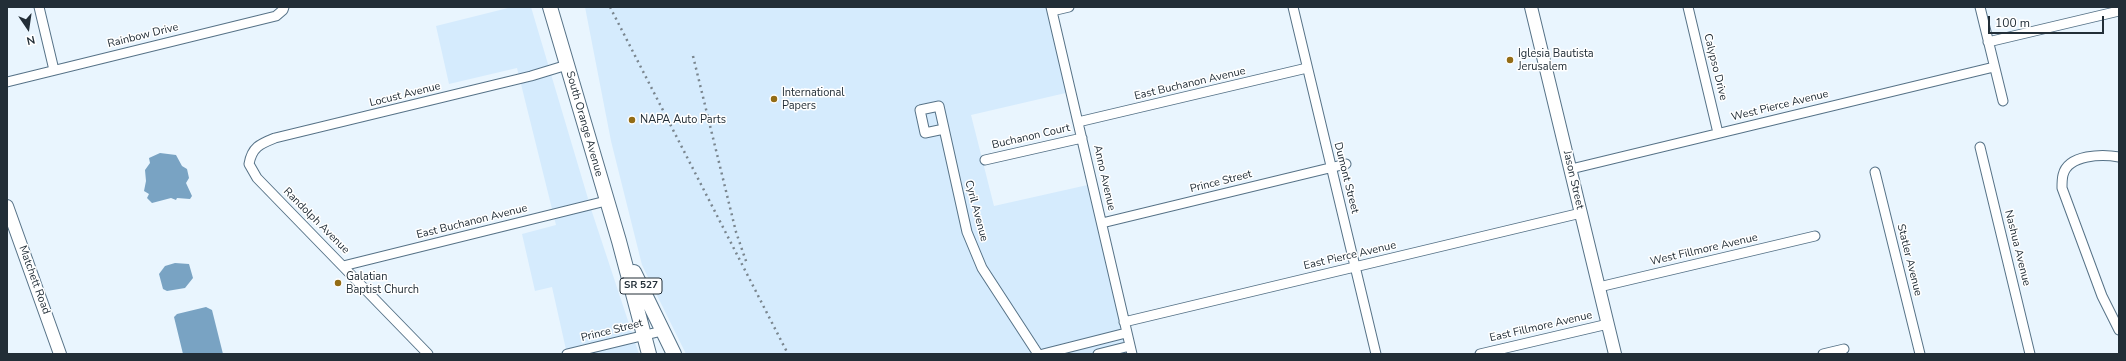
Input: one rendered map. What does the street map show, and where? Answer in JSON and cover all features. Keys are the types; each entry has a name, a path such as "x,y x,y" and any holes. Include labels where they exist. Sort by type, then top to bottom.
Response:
{"main road":[{"name":"South Orange Avenue","path":"550,7 606,202 619,241 644,336"},
{"name":"South Orange Avenue","path":"619,241 674,354"},
{"name":"SR 527","path":"644,336 649,354"}],"street":[{"path":"39,7 54,70"},
{"path":"1051,9 1069,7"},
{"name":"Dumont Street","path":"1293,7 1376,354"},
{"name":"Jason Street","path":"1531,7 1615,354"},
{"name":"Calypso Drive","path":"1688,7 1718,133"},
{"path":"1980,7 2003,101"},
{"name":"Rainbow Drive","path":"7,82 276,16 283,9"},
{"name":"Anno Avenue","path":"1051,9 1131,350"},
{"path":"1988,42 2119,11"},
{"name":"Locust Avenue","path":"251,152 255,146 275,138 531,76 567,65"},
{"name":"West Pierce Avenue","path":"1571,169 1994,67"},
{"name":"East Buchanon Avenue","path":"1078,122 1307,68"},
{"name":"Cyril Avenue","path":"944,129 967,232 982,268 1038,354"},
{"name":"Buchanon Court","path":"986,160 1082,138"},
{"name":"Nashua Avenue","path":"1980,147 2030,354"},
{"name":"Randolph Avenue","path":"251,152 249,164 257,178 428,354"},
{"path":"2119,157 2099,154 2079,160 2068,166 2063,175 2062,188 2102,296 2119,330"},
{"name":"Prince Street","path":"1102,224 1346,164"},
{"name":"Statler Avenue","path":"1875,172 1920,354"},
{"name":"East Buchanon Avenue","path":"343,266 606,202"},
{"name":"Matchett Road","path":"7,206 60,354"},
{"name":"East Pierce Avenue","path":"1124,322 1581,213"},
{"name":"West Fillmore Avenue","path":"1598,287 1815,236"},
{"name":"East Fillmore Avenue","path":"1480,354 1608,324"},
{"name":"Prince Street","path":"567,354 662,331"},
{"path":"1043,354 1126,333"},
{"path":"1109,338 1115,350"},
{"path":"1823,354 1844,349"},
{"path":"1098,354 1115,350 1131,350"}],"shaded area":[{"path":"512,7 531,7 592,212 639,354 567,354 552,287 535,291 522,234 556,225 517,68 449,84 436,26"},
{"path":"585,7 1049,7 1070,92 971,115 994,206 1092,184 1133,354 686,354 642,265 611,141"}],"water":[{"path":"160,153 176,155 182,166 187,169 189,178 186,183 192,196 190,199 177,198 176,200 171,198 152,203 147,198 149,194 144,191 146,181 145,170 150,163 149,158"},
{"path":"175,263 189,264 193,278 185,288 167,291 163,289 159,274 165,266"},
{"path":"206,307 212,310 223,354 183,354 174,317 177,314"}],"railway":[{"path":"610,7 788,354"},
{"path":"693,56 736,232 747,264"}],"place":[{"name":"Iglesia Bautista Jerusalem","path":"1510,60"},
{"name":"International Papers","path":"774,99"},
{"name":"NAPA Auto Parts","path":"632,120"},
{"name":"Galatian Baptist Church","path":"338,283"}]}
